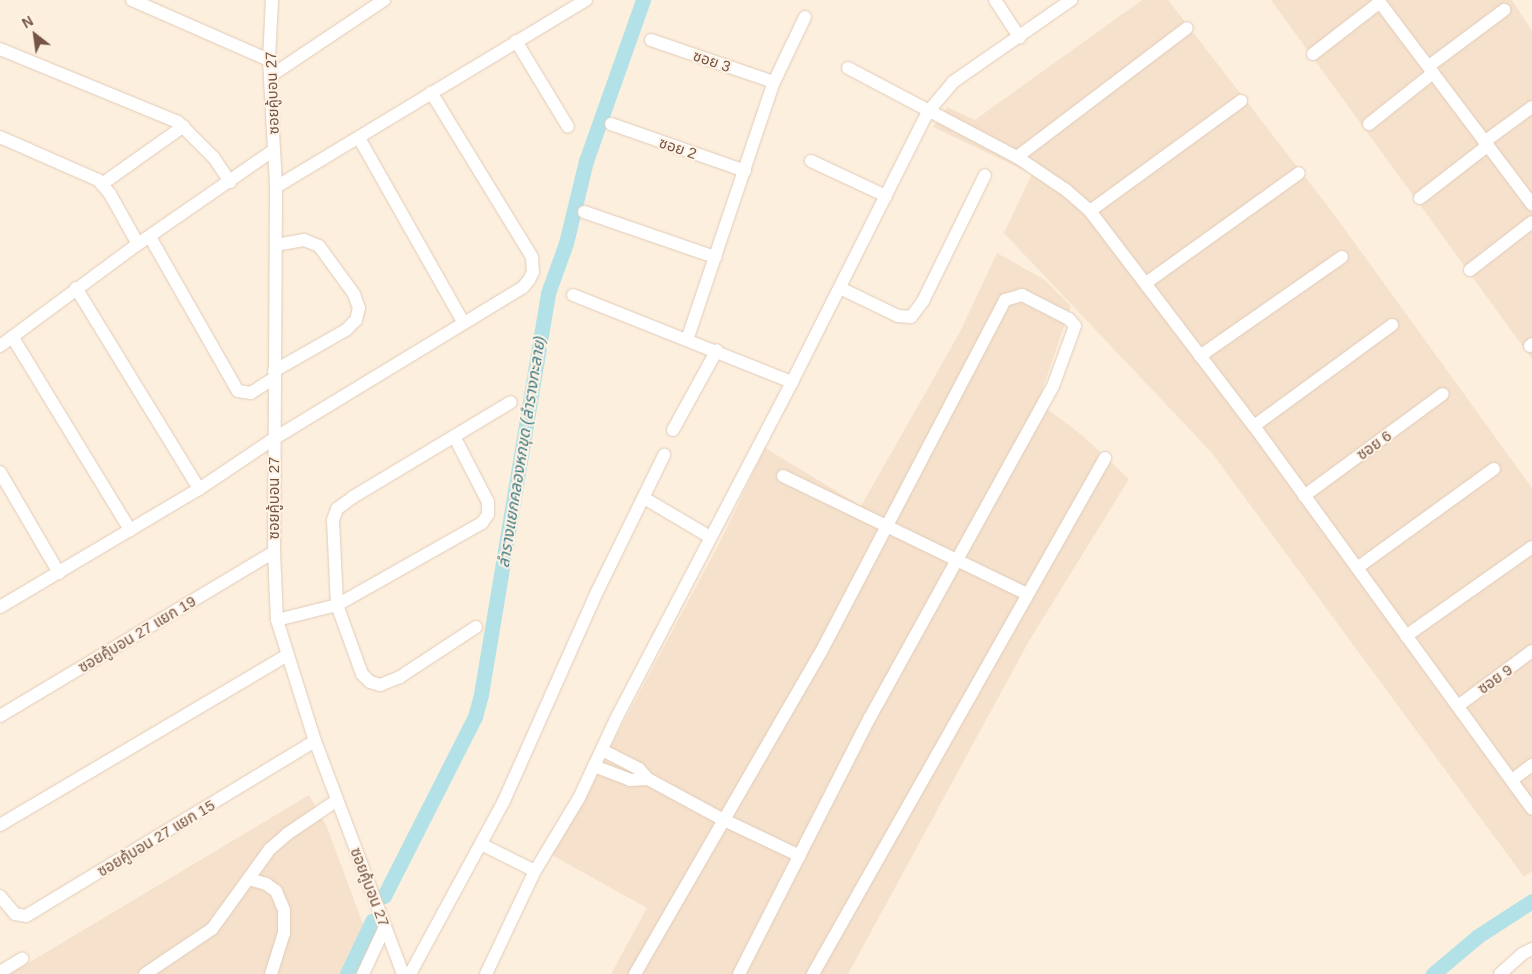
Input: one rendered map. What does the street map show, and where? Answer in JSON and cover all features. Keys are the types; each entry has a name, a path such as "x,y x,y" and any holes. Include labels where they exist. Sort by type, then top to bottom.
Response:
{"street":[{"path":"132,0 269,60"},
{"name":"ซอยคู้บอน 27","path":"272,0 269,60 272,75 276,187 274,552 277,620 286,656 336,802 403,974"},
{"path":"272,75 384,0"},
{"path":"276,187 586,0"},
{"path":"995,0 1020,38"},
{"path":"487,974 536,871 594,766 710,537 792,382 928,112 953,82 1020,38 1071,0"},
{"path":"1313,54 1379,1 1532,204"},
{"path":"1369,124 1504,10"},
{"path":"687,340 774,82 805,18"},
{"path":"1017,157 1187,28"},
{"name":"ซอย 3","path":"651,40 774,82"},
{"path":"516,41 568,127"},
{"path":"0,49 184,126 214,158 230,182"},
{"path":"848,68 928,112 1017,157 1066,190 1090,211 1254,426 1532,809"},
{"path":"0,607 199,489 275,438 523,287 533,272 532,257 431,92"},
{"path":"1090,211 1240,102"},
{"path":"1420,198 1532,106"},
{"name":"ซอย 2","path":"611,124 745,171"},
{"path":"102,184 184,126"},
{"path":"0,137 102,184 138,244"},
{"path":"359,138 463,322"},
{"path":"0,346 13,338 76,288 274,150"},
{"path":"811,161 886,196"},
{"path":"1146,283 1299,173"},
{"path":"840,288 898,316 911,317 923,301 985,176"},
{"path":"584,212 716,257"},
{"path":"1470,270 1532,222"},
{"path":"150,237 238,391 251,393 274,374 346,330 356,320 358,308 354,294 319,246 304,240 276,245"},
{"path":"1200,356 1342,257"},
{"path":"76,288 199,489"},
{"path":"634,974 722,819 821,652 1005,300 1022,294 1069,319 1074,330 1043,404 870,717 739,974"},
{"path":"573,295 717,350 792,382"},
{"path":"1254,426 1392,325"},
{"path":"13,338 130,530"},
{"path":"673,430 717,350"},
{"name":"ซอย 6","path":"1304,496 1443,394"},
{"path":"476,628 400,677 380,685 370,682 362,674 337,605 333,520 338,509 511,402"},
{"path":"277,620 337,605 469,532 488,514 488,502 454,436"},
{"path":"410,974 481,844 664,455"},
{"path":"813,974 1104,458"},
{"path":"1357,568 1494,469"},
{"path":"0,472 59,573"},
{"path":"784,476 1027,594"},
{"path":"644,498 710,537"},
{"path":"1406,636 1532,547"},
{"name":"ซอยคู้บอน 27 แยก 19","path":"0,716 274,552"},
{"name":"ซอย 9","path":"1458,706 1532,652"},
{"path":"0,825 286,656"},
{"name":"ซอยคู้บอน 27 แยก 15","path":"0,896 15,914 26,916 315,741"},
{"path":"602,750 639,769 648,779 722,819 800,856"},
{"path":"1512,780 1532,765"},
{"path":"594,766 630,780 648,779"},
{"path":"145,974 166,969 212,929 270,849 287,834 336,802"},
{"path":"481,844 536,871"},
{"path":"249,879 266,884 276,891 284,910 284,933 271,974"},
{"path":"363,974 385,927"},
{"path":"1500,974 1522,954 1532,949"},
{"path":"0,972 22,959"}],"shaded area":[{"path":"1142,0 1168,0 1333,213 1532,488 1532,871 1524,877 1212,453 1004,233 1032,174 933,127 947,107 975,120"},
{"path":"1271,0 1512,0 1532,31 1532,359"},
{"path":"997,253 1045,280 1071,306 1038,402 1083,436 1129,479 1029,641 848,974 611,974 647,908 550,854 581,802 722,538 765,448 861,506 960,332"},
{"path":"309,795 327,827 370,943 355,974 10,974"}],"waterway":[{"name":"ลำรางแยกคลองหกขุด (ลำรางทะลาย)","path":"384,896 475,717 481,694 548,293 566,243 586,161 643,0"},
{"path":"1433,974 1478,936 1532,901"},
{"name":"ลำรางแยกคลองหกขุด (ลำรางทะลาย)","path":"347,974 372,921"}]}
